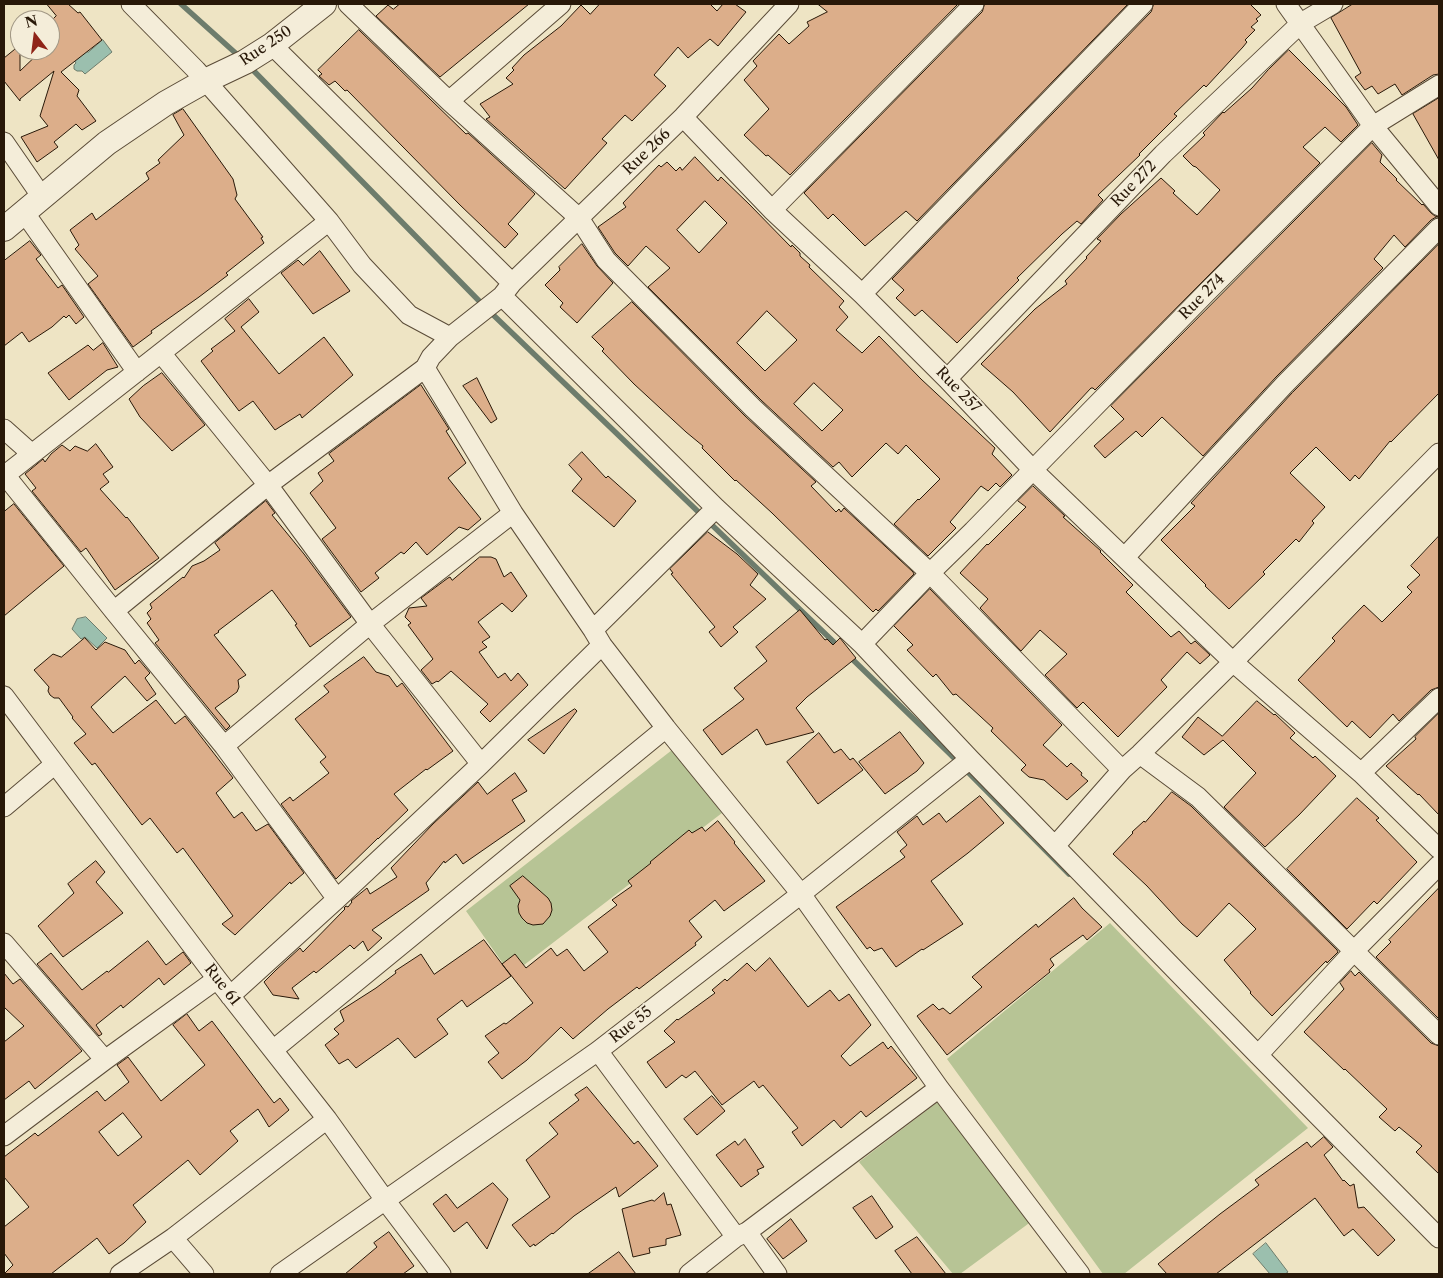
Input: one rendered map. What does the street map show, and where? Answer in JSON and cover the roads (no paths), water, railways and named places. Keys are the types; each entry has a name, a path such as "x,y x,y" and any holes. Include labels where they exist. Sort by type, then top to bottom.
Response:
{"street":[{"path":"131,4 205,80 329,221 362,266 409,315 450,337"},
{"name":"Rue 250","path":"4,229 107,143 166,103 205,80 245,62 272,45 324,4"},
{"path":"348,4 449,101 579,218 606,260 753,408 930,573 1122,770"},
{"path":"449,101 561,4"},
{"name":"Rue 266","path":"114,611 268,485 425,368 431,357 450,337 507,290 683,117 789,4"},
{"path":"772,210 974,4"},
{"path":"862,294 1143,4"},
{"path":"1286,4 1373,126 1439,206"},
{"name":"Rue 272","path":"947,379 1163,154 1301,23 1333,4"},
{"path":"272,45 716,508 862,644 970,759 1439,1238"},
{"name":"Rue 274","path":"862,644 1207,292 1373,126 1439,85"},
{"name":"Rue 257","path":"683,117 772,210 862,294 947,379 1033,470 1233,662 1361,773 1439,849"},
{"path":"4,142 42,197"},
{"path":"24,212 137,372"},
{"path":"329,221 4,475 224,746 337,899"},
{"path":"1125,557 1284,384 1439,228"},
{"path":"161,353 268,485 370,624 481,764"},
{"path":"425,368 513,512 597,638 666,728 801,894 939,1088 1080,1274"},
{"path":"4,429 32,454"},
{"path":"1055,846 1122,770 1233,662 1439,453"},
{"path":"230,996 481,764 716,508"},
{"path":"224,746 370,624 513,512"},
{"name":"Rue 61","path":"4,696 217,979 327,1119 441,1274"},
{"path":"1361,773 1439,698"},
{"path":"273,1050 666,728"},
{"path":"1140,754 1198,797 1439,1035"},
{"name":"Rue 55","path":"280,1274 598,1051 801,894 970,759"},
{"path":"4,807 55,764"},
{"path":"1258,1055 1354,951 1439,865"},
{"path":"4,943 105,1060"},
{"path":"4,1136 217,979"},
{"path":"598,1051 742,1235 777,1274"},
{"path":"689,1274 939,1088"},
{"path":"120,1274 174,1238 327,1119"},
{"path":"174,1238 204,1274"}],"waterway":[{"path":"181,4 241,58"},
{"path":"249,66 486,308 839,647"},
{"path":"848,655 1069,874"}]}
